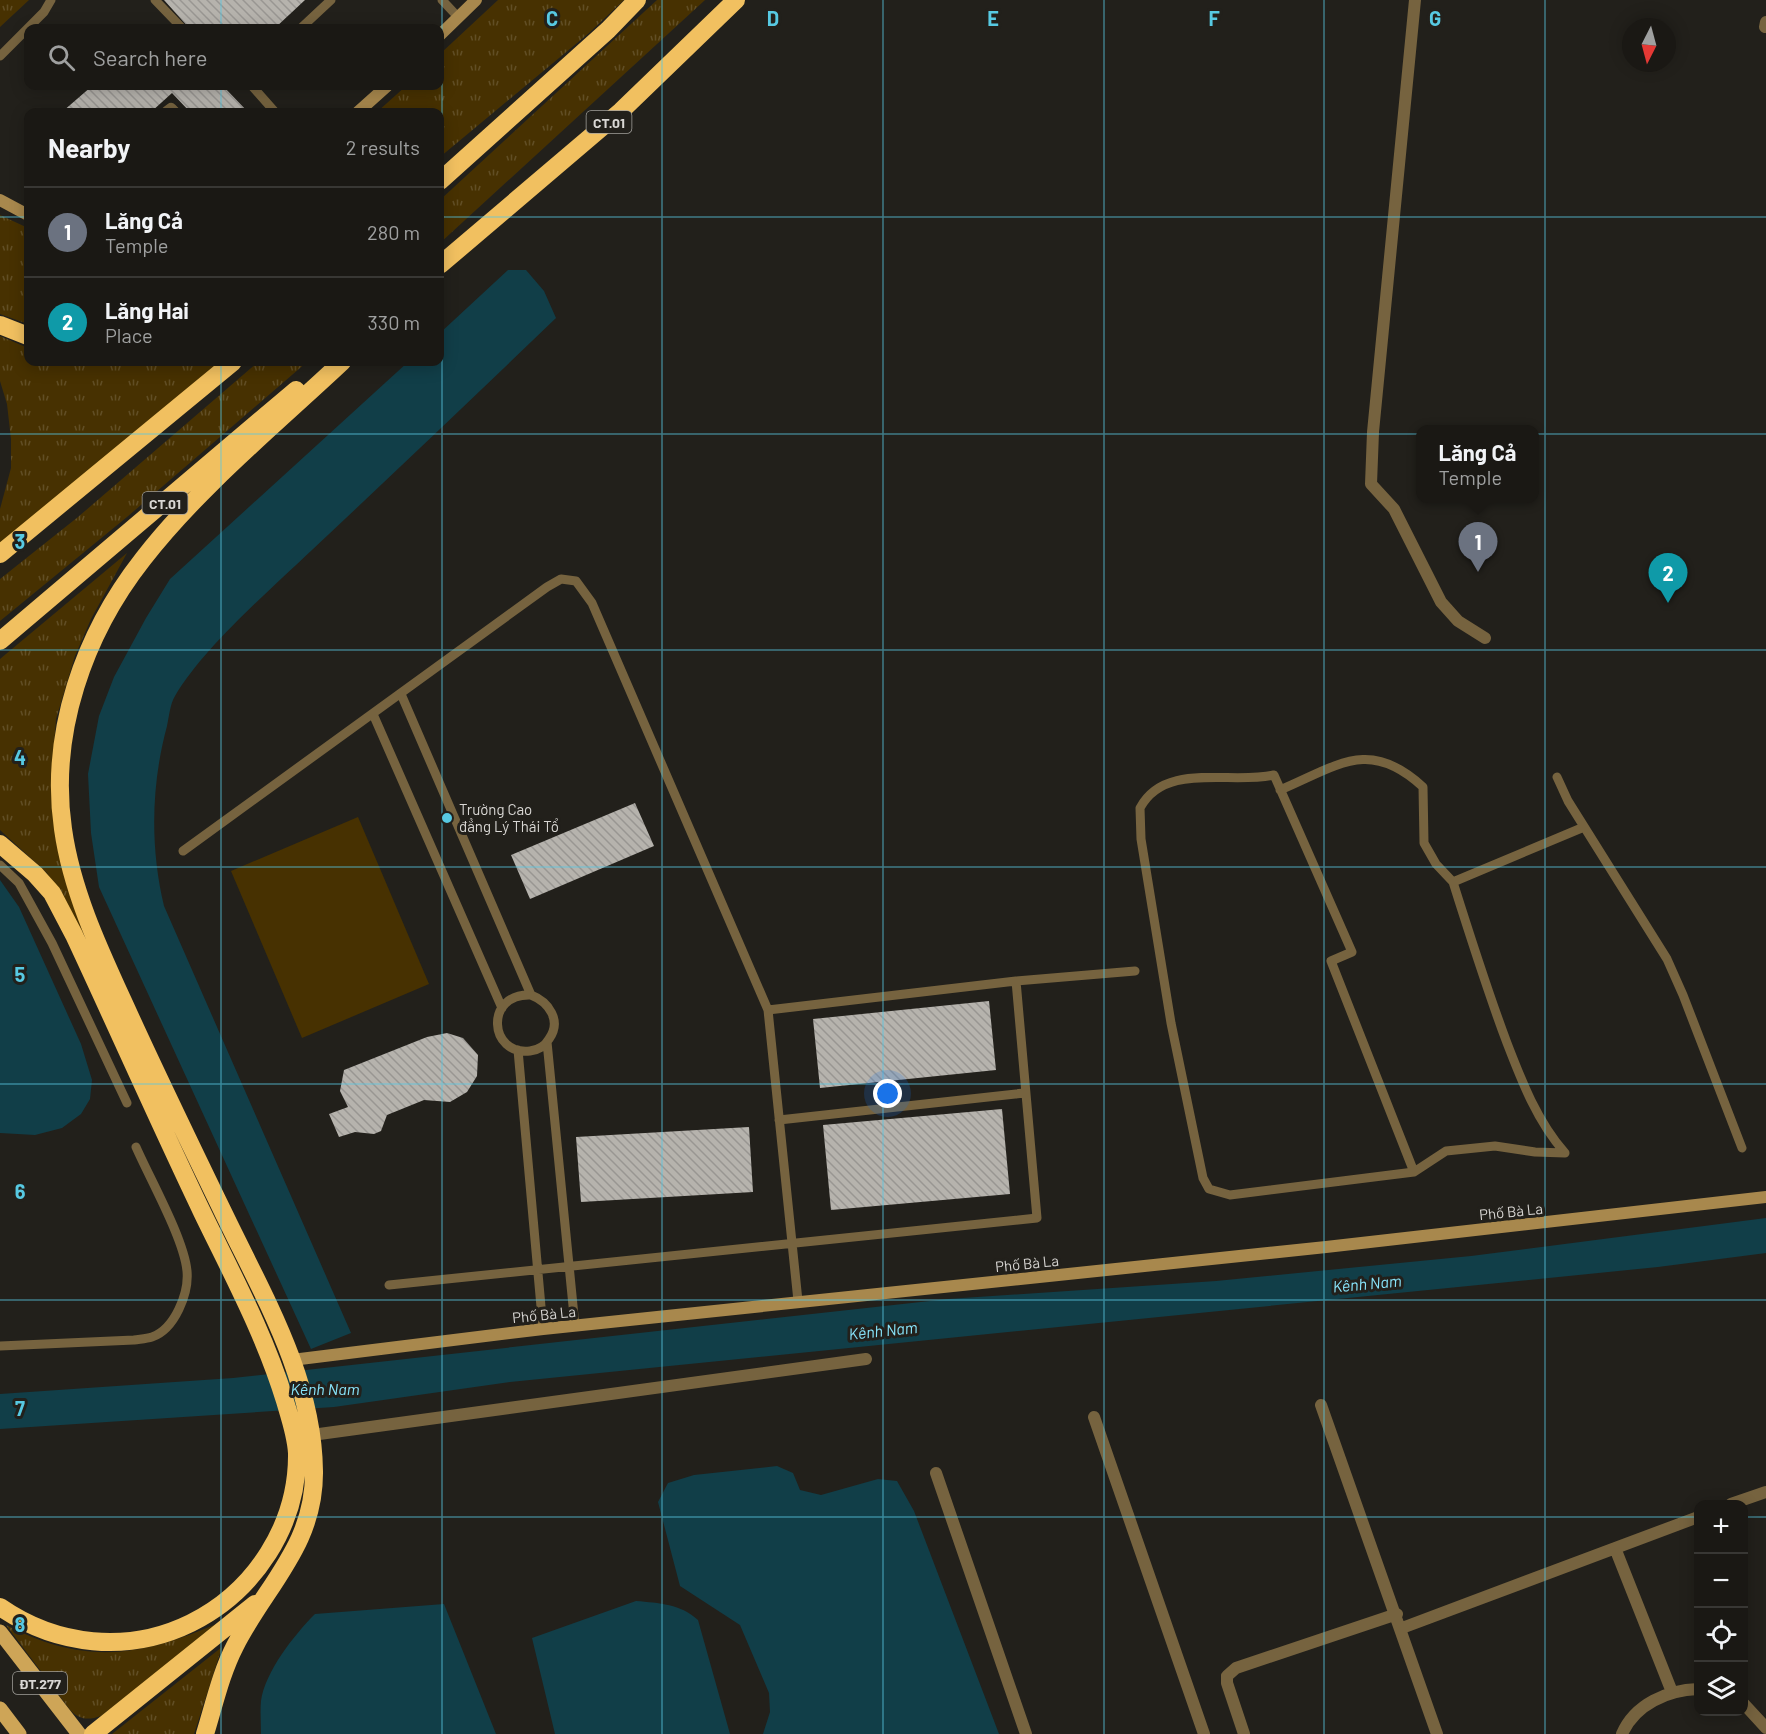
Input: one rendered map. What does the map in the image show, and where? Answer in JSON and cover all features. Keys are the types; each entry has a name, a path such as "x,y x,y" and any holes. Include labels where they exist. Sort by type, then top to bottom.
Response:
{"highway":[{"path":"444,177 637,0"},
{"name":"CT.01","path":"444,263 621,111 736,0"},
{"path":"444,168 572,62"},
{"path":"0,324 24,334"},
{"path":"0,554 228,366"},
{"name":"CT.01","path":"0,641 323,366"},
{"path":"205,1734 228,1661 265,1596 294,1553 307,1521 314,1476 312,1436 306,1402 292,1360 162,1087 96,940 78,889 63,831 60,776 66,724 76,684 98,630 125,584 144,558 186,510 338,366"},
{"path":"0,844 52,893 69,925 269,1351 294,1429 296,1478 292,1502 275,1546 237,1588 193,1622 167,1634 143,1639 90,1642 67,1638 22,1622 0,1607"},
{"path":"93,1734 265,1596"}],"main road":[{"name":"ĐT.277","path":"0,1632 79,1734"},
{"name":"ĐT.277","path":"0,1709 19,1734"}],"street":[{"path":"444,30 476,0"},
{"path":"1415,0 1373,432 1371,484 1394,510 1441,602 1458,621 1485,638"},
{"path":"362,108 383,90"},
{"path":"0,200 24,213"},
{"name":"Phố Bà La","path":"292,1360 543,1329 1326,1247 1766,1197"},
{"path":"312,1436 866,1359"},
{"path":"1321,1405 1402,1628 1437,1734"},
{"path":"1094,1417 1204,1734"},
{"path":"936,1473 1026,1734"},
{"path":"1743,1500 1766,1492"},
{"path":"1402,1628 1694,1518"},
{"path":"1615,1548 1672,1692"},
{"path":"1244,1734 1227,1683 1227,1676 1236,1668 1397,1614"},
{"path":"1622,1734 1639,1710 1659,1697 1672,1692 1694,1689"},
{"path":"1748,1709 1766,1728"}],"lane":[{"path":"32,24 44,12 51,0"},
{"path":"155,0 178,24"},
{"path":"305,24 331,0"},
{"path":"442,0 458,17"},
{"path":"0,56 24,32"},
{"path":"256,90 271,108"},
{"path":"183,851 547,587 561,579 576,581 592,603 768,1010 798,1302"},
{"path":"401,694 531,995"},
{"path":"373,714 502,1008"},
{"path":"1280,790 1363,757 1395,766 1422,787 1424,843 1436,864 1453,882 1489,996 1528,1096 1553,1139 1565,1153 1535,1152 1496,1146 1446,1151 1414,1172 1230,1196 1214,1192 1205,1185 1172,1023 1141,839 1140,808 1148,794 1156,787 1178,780 1256,779 1274,775 1280,790 1352,952 1331,961 1414,1172"},
{"path":"1557,777 1559,787 1667,959 1742,1148"},
{"path":"1453,882 1584,827"},
{"path":"0,865 19,883 52,943 127,1104"},
{"path":"768,1010 1016,981 1135,971"},
{"path":"389,1285 1037,1218 1024,1093 1016,981"},
{"path":"531,995 547,1004 552,1011 554,1030 547,1042 534,1051 518,1050 506,1044 500,1036 497,1019 502,1008 513,997 531,995"},
{"path":"547,1042 575,1326"},
{"path":"518,1050 543,1329"},
{"path":"779,1120 1024,1093"},
{"path":"0,1346 134,1340 154,1337 168,1326 186,1293 187,1270 173,1228 136,1147"}],"green space":[{"path":"0,0 29,0 0,27"},
{"path":"498,0 624,0 589,33 444,154 444,108 381,108 402,90 444,90 444,50"},
{"path":"657,0 705,0 444,239 444,196"},
{"path":"0,215 24,226 24,323 0,314"},
{"path":"0,336 24,346 24,366 230,366 0,562 0,509 11,468 11,439 7,404 0,381"},
{"path":"253,366 302,366 127,517 0,621 0,579 78,517"},
{"path":"127,553 91,619 75,656 56,719 52,773 84,934 79,937 47,873 0,830 0,659"},
{"path":"358,817 429,984 302,1038 231,871"},
{"path":"221,1622 101,1716 89,1719 81,1718 71,1711 6,1625 62,1647 113,1652 164,1643"},
{"path":"222,1647 194,1734 112,1734"}],"water":[{"path":"508,270 526,270 544,291 556,318 258,601 203,658 187,677 171,707 155,793 156,861 164,906 351,1333 311,1349 99,887 91,833 88,774 99,716 114,677 170,579 404,366 444,366 444,329"},
{"path":"0,880 19,907 81,1044 92,1080 90,1099 81,1114 62,1128 35,1135 0,1133"},
{"name":"Kênh Nam","path":"1766,1218 1766,1253 1658,1267 510,1382 334,1407 0,1429 0,1394 233,1378 948,1299 1216,1281 1471,1256"},
{"path":"777,1466 793,1473 800,1490 821,1495 878,1479 897,1481 914,1511 999,1734 763,1734 770,1712 769,1693 740,1625 680,1586 658,1502 668,1483 694,1475"},
{"path":"636,1601 677,1607 698,1620 730,1734 555,1734 532,1638"},
{"path":"444,1604 496,1734 261,1734 261,1701 268,1678 298,1632 315,1614"}],"building":[{"path":"164,0 305,0 279,24 185,24"},
{"path":"87,90 227,90 244,108 186,108 172,93 155,108 67,108"},
{"path":"635,803 654,846 530,899 511,855"},
{"path":"989,1001 996,1070 820,1088 813,1019"},
{"path":"447,1033 463,1038 478,1055 477,1076 467,1092 450,1102 424,1100 387,1115 381,1131 374,1134 355,1132 339,1137 329,1114 348,1107 340,1091 344,1070 427,1037"},
{"path":"1002,1109 1010,1194 831,1210 823,1125"},
{"path":"749,1127 753,1192 581,1202 576,1137"}],"place":[{"name":"Lăng Cả","path":"1478,572"},
{"name":"Lăng Hai","path":"1668,603"},
{"name":"Trường Cao đẳng Lý Thái Tổ","path":"447,818"}]}
